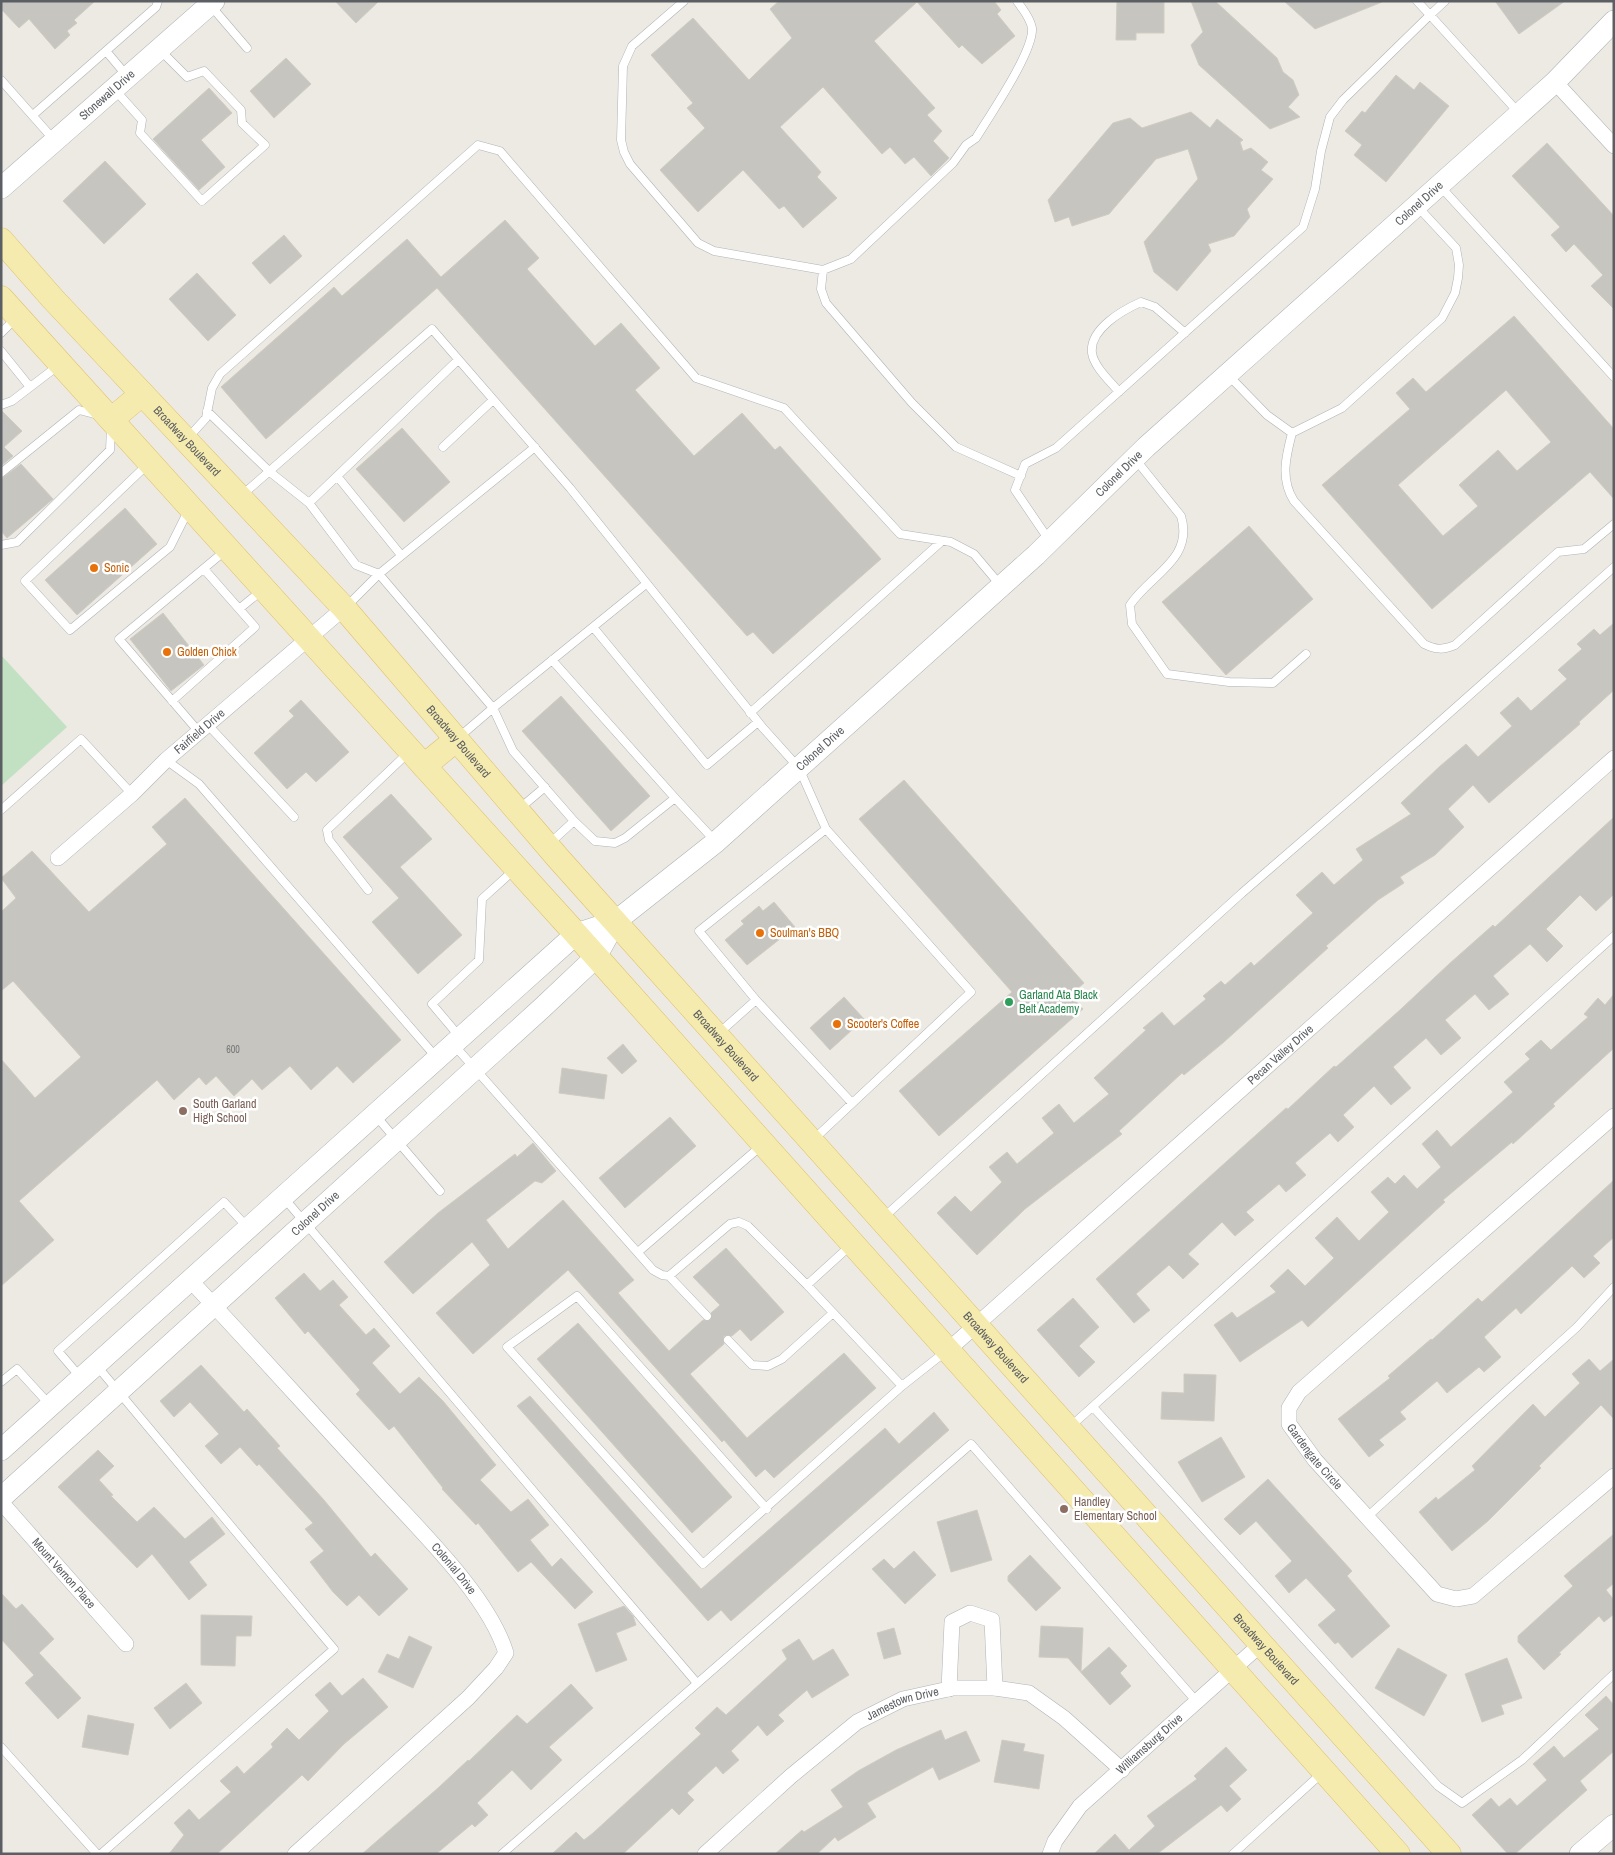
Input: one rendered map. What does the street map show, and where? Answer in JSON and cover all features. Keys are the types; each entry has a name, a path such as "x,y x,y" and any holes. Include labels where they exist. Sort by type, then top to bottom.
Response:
{"main road":[{"name":"Broadway Boulevard","path":"1,240 142,394 344,608 547,845 1449,1854"},
{"path":"1,298 576,934 1398,1854"},
{"path":"112,419 142,394"},
{"path":"417,759 456,739"},
{"path":"763,1144 793,1120"}],"street":[{"name":"Stonewall Drive","path":"1,188 122,84 212,3"},
{"name":"Colonel Drive","path":"1,1450 576,934 616,921 716,842 1001,586 1135,458 1555,82 1614,21"},
{"path":"1555,82 1614,146"},
{"name":"Fairfield Drive","path":"58,858 132,794 166,760 309,640 344,608"},
{"name":"Pecan Valley Drive","path":"947,1351 1614,758"},
{"name":"Colonel Drive","path":"1,1498 213,1304 477,1069 596,958 616,921"},
{"name":"Gardengate Circle","path":"1614,1116 1299,1392 1289,1408 1289,1424 1315,1460 1437,1594 1456,1599 1473,1596 1614,1476"},
{"name":"Colonial Drive","path":"190,1280 439,1553 487,1610 500,1635 506,1653 496,1668 468,1698 295,1854"},
{"name":"Mount Vernon Place","path":"1,1502 126,1644"},
{"path":"949,1689 952,1622 970,1613 992,1620 996,1688"},
{"name":"Williamsburg Drive","path":"1050,1854 1055,1842 1080,1806 1234,1671 1261,1644"},
{"name":"Jamestown Drive","path":"705,1854 791,1776 857,1722 903,1699 949,1689 996,1688 1029,1693 1064,1718 1122,1770"},
{"path":"1580,1854 1614,1825"}],"lane":[{"path":"33,115 156,7 158,1"},
{"path":"684,1 632,46 626,55 623,66 621,140 630,164 698,243 714,252 822,270 851,259 953,163 966,146 976,138 1029,48 1031,40 1030,18 1016,1"},
{"path":"1417,1 1519,114"},
{"path":"1050,541 1016,490 1025,464 1056,448 1303,227 1315,190 1321,151 1330,117 1344,100 1446,1"},
{"path":"212,3 247,48"},
{"path":"106,51 142,120 140,133 202,201 264,145 242,123 241,110 204,71 187,77 160,50"},
{"path":"1,80 55,141"},
{"path":"185,440 206,418 212,388 220,374 478,145 500,151 696,378 784,408 900,534 951,542 974,554 1001,586"},
{"path":"1439,184 1614,377"},
{"path":"1416,205 1456,248 1459,265 1455,293 1442,318 1342,408 1292,433 1285,460 1287,490 1294,501 1424,644 1435,650 1447,649 1455,645 1558,552 1584,549 1614,524"},
{"path":"822,270 821,289 826,303 912,404 956,447 1021,476"},
{"path":"1120,392 1098,365 1092,353 1095,338 1108,321 1141,302 1155,307 1185,333"},
{"path":"1,333 18,316"},
{"path":"239,497 432,329 535,447 750,713 799,768 826,830 971,992 812,1141"},
{"path":"1,351 30,387"},
{"path":"309,503 458,360"},
{"path":"1,405 12,401 60,363"},
{"path":"1228,374 1267,415 1292,433"},
{"path":"443,447 493,400"},
{"path":"1,473 79,410 112,419 110,450 17,542 1,545"},
{"path":"207,411 270,472 309,503 356,565 379,574 493,708 513,752 574,821 595,841 615,843 625,838 675,798"},
{"path":"344,608 401,555 535,447"},
{"path":"1135,458 1181,516 1184,527 1181,550 1130,605 1132,624 1167,674 1229,682 1273,683 1306,654"},
{"path":"150,463 25,581 70,630 170,547 190,507"},
{"path":"337,476 401,555"},
{"path":"750,713 942,540"},
{"path":"228,549 118,639 172,700 294,817"},
{"path":"882,1219 1220,912 1419,740 1614,567"},
{"path":"172,700 255,627 204,569"},
{"path":"456,739 646,584"},
{"path":"239,609 263,588"},
{"path":"593,627 707,765 758,722"},
{"path":"552,660 716,842"},
{"path":"1,810 81,739 132,794"},
{"path":"368,890 329,840 327,830 417,759"},
{"path":"166,760 199,784 437,1058"},
{"path":"517,810 545,788"},
{"path":"547,845 574,821"},
{"path":"826,830 699,931 756,1000 852,1103"},
{"path":"516,868 482,898 479,960 432,1004 477,1069 653,1270 662,1275 669,1276 707,1316"},
{"path":"1069,1428 1614,936"},
{"path":"717,1035 756,1000"},
{"path":"374,1114 440,1191"},
{"path":"638,1252 763,1144"},
{"path":"282,1196 696,1682"},
{"path":"1,1747 99,1854 334,1649 119,1389 58,1351 224,1202 248,1228"},
{"path":"669,1276 730,1224 739,1222 748,1226 807,1285 902,1386"},
{"path":"807,1285 852,1244"},
{"path":"1367,1517 1577,1327 1614,1287"},
{"path":"767,1509 577,1296 507,1347 703,1564 767,1509 902,1386 947,1351"},
{"path":"728,1340 752,1365 768,1366 782,1359 833,1313"},
{"path":"1,1382 17,1369 51,1406"},
{"path":"1093,1407 1438,1786 1462,1803 1522,1760 1614,1674"},
{"path":"502,1854 696,1682 971,1444 1198,1702"},
{"path":"1233,1854 1323,1772"}],"green space":[{"path":"1,655 67,727 1,786"}],"building":[{"path":"1,1 95,1 74,20 77,23 67,31 70,35 55,49 29,19 19,28 1,9"},
{"path":"335,1 379,1 356,23"},
{"path":"779,1 994,1 1001,10 997,14 1015,36 982,64 962,45 959,48 917,2 874,41 935,108 927,115 942,131 933,141 949,158 931,176 914,157 905,164 890,147 882,154 823,87 780,127 821,172 817,177 837,198 803,228 784,206 779,209 743,170 698,212 660,170 705,128 687,108 693,103 651,55 693,18 749,80 792,38 770,9"},
{"path":"1117,1 1164,1 1164,33 1136,33 1136,40 1116,40"},
{"path":"1191,1 1215,1 1277,58 1283,72 1293,80 1299,95 1288,107 1300,117 1270,129 1199,65 1191,45 1203,32"},
{"path":"1284,1 1382,1 1382,2 1315,29"},
{"path":"1495,1 1565,1 1519,34"},
{"path":"286,58 311,84 274,118 250,91"},
{"path":"1396,75 1414,90 1420,82 1449,106 1386,182 1354,155 1362,145 1345,131 1362,111 1365,113"},
{"path":"209,88 232,113 201,140 225,167 199,190 153,139"},
{"path":"1191,112 1210,128 1217,119 1243,140 1240,142 1243,151 1251,148 1268,162 1261,170 1273,179 1247,209 1250,217 1234,236 1208,244 1211,251 1177,291 1154,272 1144,242 1198,179 1188,149 1156,159 1109,214 1072,226 1069,217 1055,222 1048,200 1113,123 1130,118 1142,128"},
{"path":"1547,143 1614,216 1614,309 1591,286 1603,275 1574,244 1566,252 1551,235 1560,227 1512,176"},
{"path":"105,161 146,204 104,244 63,201"},
{"path":"505,220 539,258 527,269 595,346 621,323 660,368 635,390 694,456 742,413 775,450 780,446 881,559 773,654 753,632 747,636 437,288 266,439 221,387 334,287 342,296 407,239 441,277"},
{"path":"284,235 302,256 270,284 252,263"},
{"path":"197,273 236,315 208,341 169,299"},
{"path":"1514,316 1614,429 1614,499 1590,472 1432,609 1322,485 1410,409 1396,393 1413,378 1426,392","holes":["1506,390 1551,442 1517,471 1498,450 1459,485 1478,506 1443,536 1398,485"]},
{"path":"1,410 22,431 4,447 13,456 1,466"},
{"path":"402,428 450,482 404,522 356,469"},
{"path":"21,464 53,499 7,538 1,531 1,479"},
{"name":"Sonic","path":"125,508 157,544 77,615 45,580"},
{"path":"1249,526 1313,599 1226,675 1162,602"},
{"name":"Golden Chick","path":"163,613 204,665 171,691 130,639"},
{"path":"1614,623 1614,690 1579,722 1580,724 1489,803 1473,785 1448,809 1464,827 1435,855 1400,877 1404,883 1378,900 1224,1042 1184,1075 1182,1073 1119,1131 1122,1134 1025,1209 977,1255 937,1213 955,1196 971,1212 1002,1182 989,1167 1007,1152 1017,1164 1054,1133 1042,1118 1059,1104 1074,1123 1109,1094 1094,1078 1146,1030 1143,1028 1162,1012 1174,1026 1206,999 1203,996 1221,981 1225,985 1251,962 1254,966 1313,913 1296,895 1322,872 1334,885 1363,860 1356,849 1411,814 1401,803 1439,767 1466,744 1478,757 1512,726 1500,713 1518,697 1531,711 1567,679 1558,670 1582,649 1577,644 1594,629 1600,635"},
{"path":"561,696 650,796 611,831 522,731"},
{"path":"301,700 349,752 316,782 306,772 287,789 254,753 294,716 289,711"},
{"path":"904,780 1084,983 1070,995 1083,1009 939,1136 899,1091 1012,992 859,819"},
{"path":"391,794 432,839 400,867 462,935 418,974 372,922 399,898 343,837"},
{"name":"South Garland High School","path":"185,798 401,1040 353,1083 337,1066 311,1090 290,1066 262,1090 252,1079 234,1096 216,1076 206,1085 199,1077 174,1100 157,1080 19,1201 54,1240 1,1286 1,1059 35,1098 81,1057 13,981 1,991 1,912 16,898 1,878 32,851 89,912 167,844 152,827"},
{"path":"1614,817 1614,894 1596,911 1580,895 1546,929 1563,946 1547,962 1530,944 1493,976 1509,994 1489,1010 1475,994 1445,1020 1461,1038 1441,1055 1426,1038 1393,1067 1411,1088 1391,1105 1374,1086 1343,1115 1354,1127 1338,1142 1330,1133 1295,1163 1306,1175 1286,1192 1279,1184 1246,1212 1254,1220 1235,1236 1222,1222 1188,1254 1199,1264 1183,1279 1169,1265 1136,1294 1150,1310 1134,1323 1096,1279 1493,925 1495,927"},
{"name":"Soulman's BBQ","path":"774,902 795,927 747,965 725,940 744,924 741,921 759,906 763,911"},
{"path":"1614,994 1614,1048 1553,1104 1555,1106 1513,1144 1512,1142 1443,1200 1445,1202 1308,1327 1302,1320 1240,1362 1214,1325 1232,1312 1237,1318 1276,1292 1270,1286 1288,1269 1305,1286 1334,1258 1315,1238 1337,1217 1359,1241 1389,1212 1371,1192 1388,1177 1395,1184 1404,1175 1417,1189 1441,1167 1422,1144 1437,1130 1451,1147 1513,1092 1504,1082 1530,1059 1525,1054 1541,1040 1551,1050 1588,1017 1584,1014 1598,998 1605,1005"},
{"name":"Scooter's Coffee","path":"844,997 864,1019 830,1050 810,1028"},
{"path":"623,1044 637,1061 622,1074 607,1058"},
{"path":"562,1068 607,1075 604,1099 559,1093"},
{"path":"670,1117 696,1146 625,1208 599,1178"},
{"path":"533,1143 556,1171 542,1183 535,1181 486,1220 508,1249 563,1200 634,1280 618,1293 669,1351 703,1320 710,1320 711,1313 720,1305 693,1277 726,1248 784,1312 751,1341 740,1329 732,1336 724,1336 724,1344 690,1374 747,1438 844,1353 876,1388 774,1478 765,1469 756,1477 724,1440 722,1442 568,1270 473,1354 436,1313 490,1265 472,1242 413,1294 384,1262 438,1213 515,1154 517,1157"},
{"path":"1614,1180 1614,1237 1593,1256 1600,1263 1584,1278 1572,1266 1521,1314 1516,1308 1484,1337 1501,1357 1484,1372 1479,1367 1447,1393 1437,1381 1400,1412 1406,1419 1379,1440 1384,1445 1369,1457 1338,1419 1390,1378 1388,1376 1432,1340 1478,1298 1482,1302"},
{"path":"304,1273 320,1291 333,1280 348,1297 339,1305 366,1335 374,1328 390,1346 372,1363 400,1394 419,1377 443,1401 496,1465 480,1480 511,1512 528,1499 549,1525 530,1540 552,1567 561,1558 593,1592 575,1609 531,1562 518,1572 478,1523 476,1525 442,1489 394,1426 389,1430 356,1394 360,1390 308,1331 305,1334 275,1298"},
{"path":"1073,1298 1099,1327 1079,1346 1095,1362 1079,1377 1037,1330"},
{"path":"578,1323 732,1497 692,1533 537,1359"},
{"path":"1589,1359 1600,1371 1614,1359 1614,1419 1601,1405 1539,1466 1541,1468 1488,1521 1452,1551 1419,1512 1436,1497 1438,1500 1475,1470 1472,1466 1533,1404 1545,1417 1580,1383 1572,1374"},
{"path":"201,1365 244,1412 247,1409 280,1446 277,1448 324,1500 371,1557 375,1553 408,1589 379,1616 359,1595 347,1606 333,1592 310,1562 324,1551 305,1529 313,1523 259,1464 257,1466 240,1447 221,1464 205,1446 219,1434 190,1402 174,1417 160,1401"},
{"path":"1184,1374 1216,1375 1214,1421 1161,1419 1162,1392 1184,1393"},
{"path":"530,1396 701,1589 885,1428 899,1444 934,1412 949,1430 731,1621 721,1610 708,1621 517,1406"},
{"path":"1221,1437 1245,1477 1202,1502 1178,1462"},
{"path":"98,1450 114,1466 99,1480 113,1495 111,1496 137,1522 154,1507 185,1539 212,1517 225,1534 189,1562 207,1585 189,1600 152,1554 137,1568 58,1487"},
{"path":"1268,1479 1352,1571 1347,1576 1390,1626 1352,1658 1338,1642 1335,1644 1318,1625 1336,1610 1306,1578 1289,1593 1275,1576 1292,1561 1256,1521 1240,1535 1224,1519"},
{"path":"977,1510 992,1560 951,1572 937,1522"},
{"path":"1614,1534 1614,1583 1606,1590 1614,1600 1614,1614 1604,1622 1599,1616 1559,1653 1561,1654 1544,1670 1518,1642 1518,1636 1573,1586 1564,1576"},
{"path":"914,1551 936,1575 905,1604 872,1569 884,1559 894,1569"},
{"path":"1030,1555 1061,1588 1036,1611 1008,1581 1008,1576"},
{"path":"1,1593 16,1609 22,1604 54,1639 39,1653 81,1698 58,1719 25,1683 34,1675 1,1639"},
{"path":"624,1606 633,1616 636,1625 616,1633 627,1660 596,1672 578,1624"},
{"path":"201,1615 252,1616 251,1636 236,1636 235,1666 201,1665"},
{"path":"1041,1626 1083,1628 1081,1672 1109,1647 1127,1666 1120,1673 1131,1686 1110,1705 1068,1658 1039,1657"},
{"path":"894,1628 901,1654 884,1659 877,1633"},
{"path":"409,1636 432,1647 413,1688 378,1672 387,1654 399,1659"},
{"path":"799,1639 813,1661 833,1649 849,1675 812,1698 807,1690 778,1715 784,1721 767,1736 758,1725 731,1751 739,1760 723,1774 716,1766 687,1793 694,1800 679,1815 672,1808 623,1854 552,1854 576,1832 584,1840 593,1833 701,1734 695,1728 717,1707 726,1715 787,1659 782,1650"},
{"path":"1398,1648 1447,1675 1424,1716 1375,1688"},
{"path":"1507,1658 1522,1698 1501,1705 1504,1714 1482,1722 1465,1674"},
{"path":"363,1678 388,1707 344,1744 308,1781 302,1775 217,1854 169,1854 184,1835 174,1823 189,1809 199,1820 231,1792 220,1781 237,1766 244,1774 273,1747 271,1744 287,1728 299,1740 329,1711 315,1695 330,1682 342,1696"},
{"path":"186,1683 202,1703 170,1729 154,1708"},
{"path":"571,1684 593,1708 549,1747 562,1760 531,1790 512,1770 477,1803 488,1815 475,1827 472,1824 436,1854 362,1854 469,1761 517,1715 527,1724"},
{"path":"1606,1696 1614,1705 1614,1751 1580,1781 1587,1790 1515,1854 1508,1854 1472,1815 1491,1798 1499,1807 1510,1798 1517,1806 1547,1780 1533,1764 1554,1746 1564,1758 1599,1729 1585,1715"},
{"path":"88,1715 134,1724 128,1755 82,1747"},
{"path":"941,1730 945,1740 966,1731 980,1761 939,1780 933,1767 867,1803 876,1817 838,1841 835,1837 817,1854 775,1854 802,1830 804,1832 843,1807 831,1790 858,1771 896,1750"},
{"path":"1002,1740 1025,1744 1023,1751 1044,1755 1039,1789 994,1782"},
{"path":"1226,1747 1247,1770 1229,1786 1241,1799 1227,1812 1221,1805 1157,1854 1094,1854 1115,1834 1129,1850 1155,1826 1147,1816 1197,1779 1194,1776"}],"place":[{"name":"Sonic","path":"94,568"},
{"name":"Golden Chick","path":"167,652"},
{"name":"Soulman's BBQ","path":"760,933"},
{"name":"Garland Ata Black Belt Academy","path":"1009,1002"},
{"name":"Scooter's Coffee","path":"837,1024"},
{"name":"South Garland High School","path":"183,1111"},
{"name":"Handley Elementary School","path":"1064,1509"}]}
